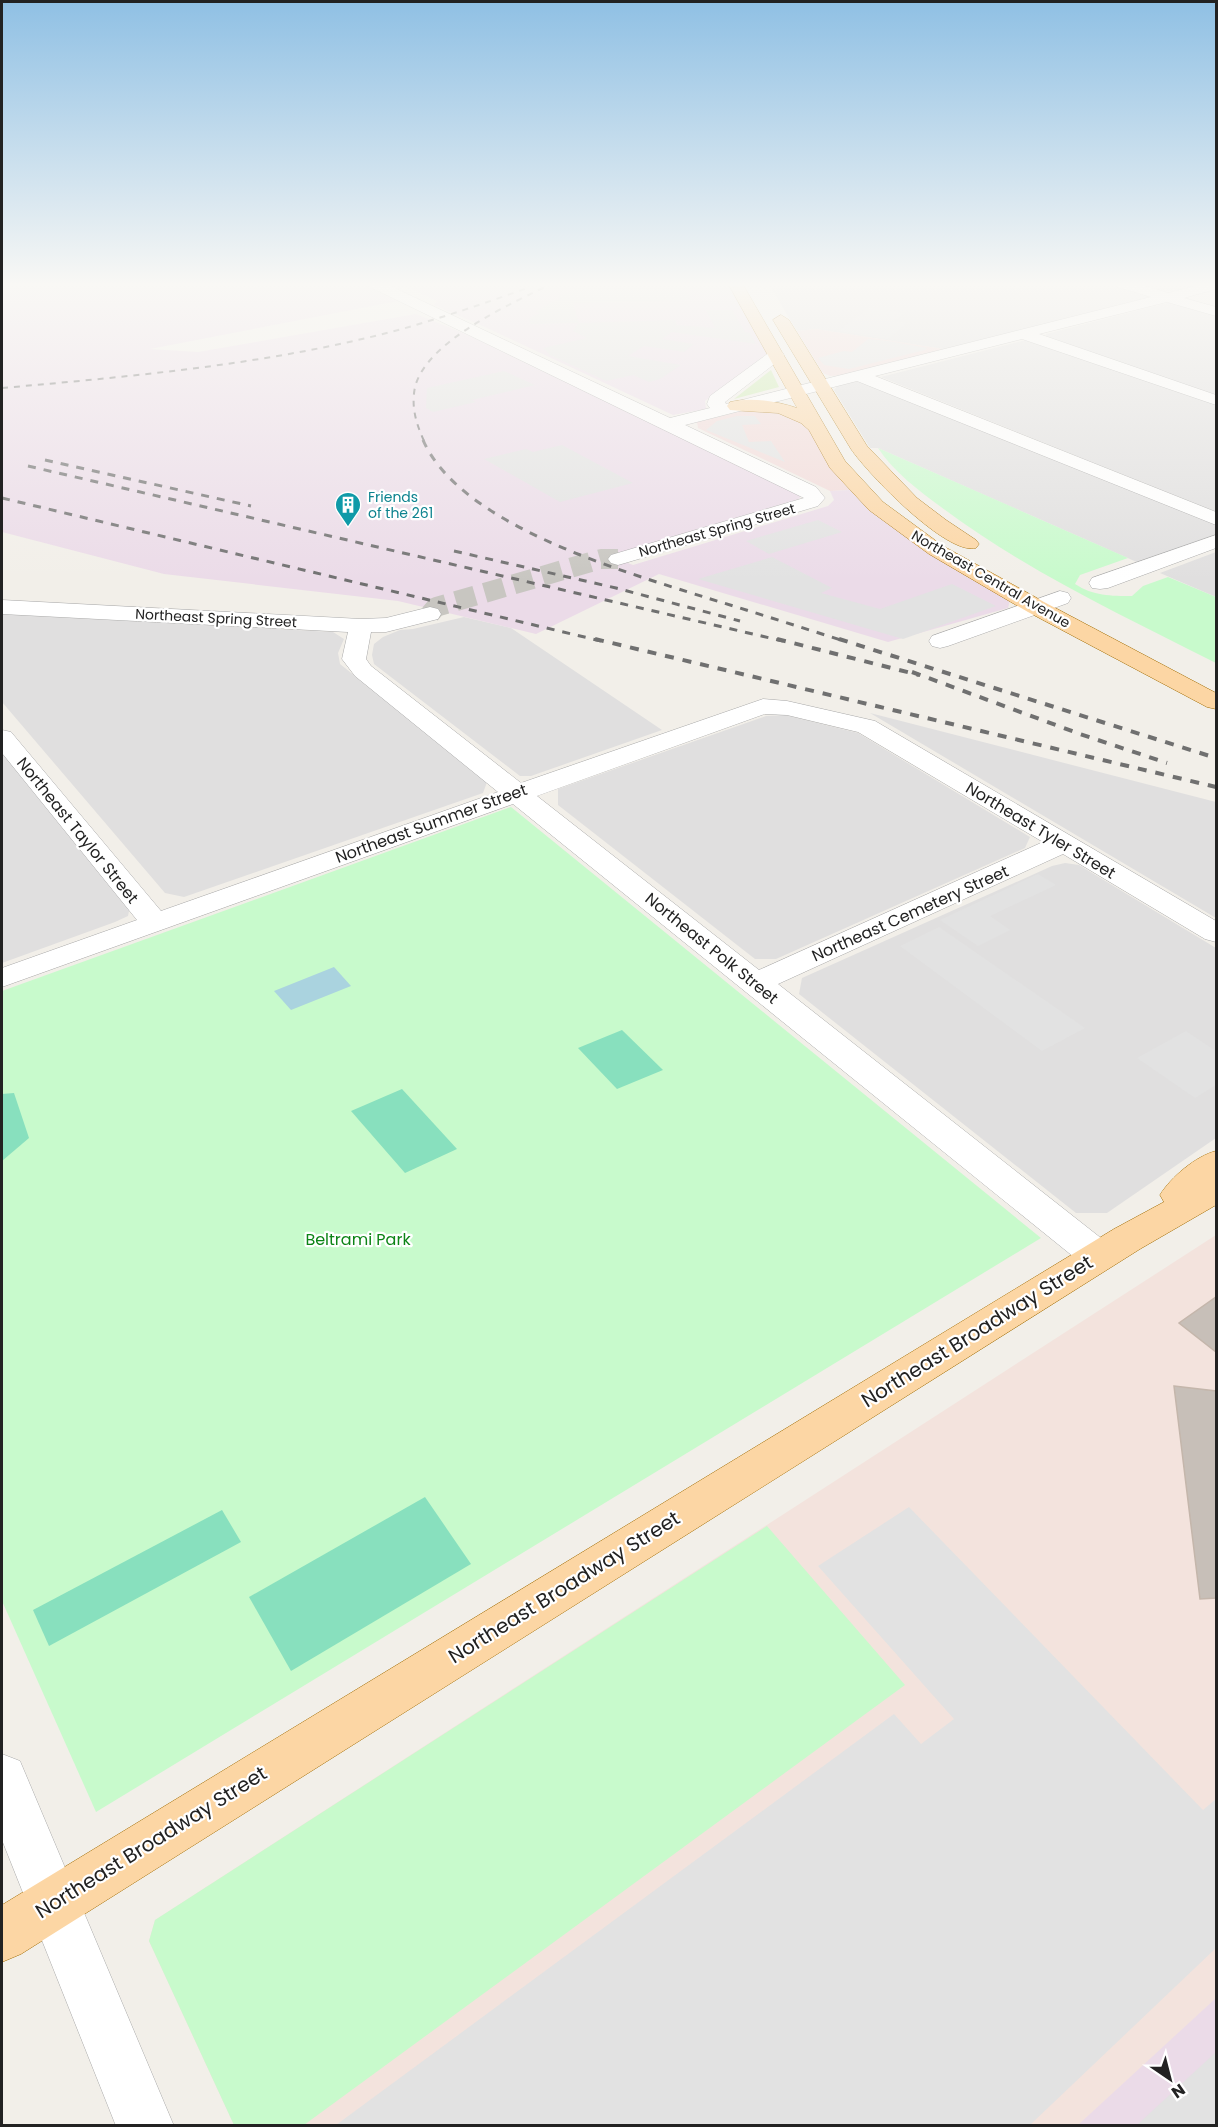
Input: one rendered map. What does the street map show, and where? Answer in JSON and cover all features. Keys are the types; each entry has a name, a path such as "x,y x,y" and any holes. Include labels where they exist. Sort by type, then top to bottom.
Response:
{"main road":[{"name":"Northeast Central Avenue","path":"790,382 837,464 876,506 936,550 1038,596 1216,702"},
{"name":"Northeast Central Avenue","path":"818,382 860,449 892,485 937,522 983,552"},
{"path":"730,408 756,405 787,409 797,412 816,428"},
{"name":"Northeast Central Avenue","path":"1060,598 1216,679"},
{"name":"Northeast Broadway Street","path":"1112,1247 1216,1163"},
{"name":"Northeast Broadway Street","path":"2,1935 1112,1247 1216,1189"}],"street":[{"path":"581,382 668,424 830,382"},
{"path":"730,408 716,404 716,400 740,382"},
{"path":"875,382 1216,519"},
{"path":"1164,382 1216,400"},
{"name":"Northeast Spring Street","path":"618,559 811,502 815,498 809,491 668,424"},
{"path":"1100,583 1216,541"},
{"path":"940,641 1038,596 1060,598"},
{"name":"Northeast Spring Street","path":"2,606 361,626 386,625 430,614"},
{"name":"Northeast Polk Street","path":"361,626 354,659 363,671 755,983 1112,1247"},
{"name":"Northeast Summer Street","path":"2,978 763,706 787,708 866,726"},
{"name":"Northeast Tyler Street","path":"866,726 1216,933"},
{"name":"Northeast Taylor Street","path":"2,736 155,923"},
{"name":"Northeast Cemetery Street","path":"755,983 1064,843"},
{"path":"2,1779 145,2126"}],"shaded area":[{"path":"2,382 566,382 801,495 799,499 610,556 633,565 828,506 834,500 830,491 850,490 891,525 1010,600 1008,608 888,642 659,574 536,634 398,601 164,574 2,532"},
{"path":"453,382 529,382 535,385 433,412 426,408 427,388"},
{"path":"603,382 730,382 705,401 706,409 673,415"},
{"path":"862,382 1216,525 1216,535 1139,563 878,448 870,448 834,390 838,385"},
{"path":"894,382 1151,382 1216,404 1216,512"},
{"path":"1179,382 1216,382 1216,395"},
{"path":"765,408 806,423 834,472 850,490 830,491 698,428 697,422 751,409"},
{"path":"737,416 755,416 761,424 742,425 749,442 771,441 785,462 706,430 717,421"},
{"path":"562,445 633,483 560,502 484,459 526,449 533,452"},
{"path":"818,520 842,532 769,554 746,541"},
{"path":"1216,552 1216,597 1160,573"},
{"path":"772,557 832,588 821,593 880,609 952,584 996,606 903,639 698,579"},
{"path":"2,614 333,632 344,639 338,653 340,664 487,782 483,793 184,897 165,893 2,702"},
{"path":"464,617 511,628 662,730 531,776 520,776 374,664 372,655 374,644 383,637 400,630"},
{"path":"870,713 1216,802 1216,918"},
{"path":"785,715 858,733 1030,837 1025,848 776,959 755,959 558,805 558,789 766,716"},
{"path":"2,752 130,906 128,916 115,922 2,963"},
{"path":"1065,863 1079,865 1216,948 1216,1138 1107,1213 1076,1213 799,994 802,978 1052,866"},
{"path":"1038,874 1056,885 990,916 1010,930 978,946 940,920"},
{"path":"939,927 1085,1028 1042,1051 900,946"},
{"path":"1186,1031 1216,1051 1216,1085 1195,1098 1137,1058"},
{"path":"1216,1235 1216,1998 1078,2125 234,2125 149,1941 155,1920"},
{"path":"909,1507 1203,1810 1216,1799 1216,1948 1030,2125 336,2125 894,1714 921,1744 954,1719 818,1566"},
{"path":"1216,1982 1216,2125 1064,2125"},
{"path":"1216,2052 1216,2125 1137,2125"}],"green space":[{"path":"755,382 777,382 779,387 734,399"},
{"path":"878,448 1128,558 1080,575 1075,584 1082,588 1102,594 1132,596 1143,586 1168,577 1216,597 1216,663 1110,610 1006,551 973,530 915,487 891,465"},
{"name":"Beltrami Park","path":"511,807 1041,1238 96,1812 2,1601 2,991"},
{"path":"622,1030 663,1070 617,1089 578,1048"},
{"path":"402,1089 457,1149 405,1173 351,1111"},
{"path":"14,1093 29,1138 2,1161 2,1094"},
{"path":"425,1497 471,1564 291,1671 249,1597"},
{"path":"222,1510 241,1542 49,1646 33,1610"},
{"path":"767,1526 905,1685 304,2125 234,2125 149,1941 155,1920"}],"water":[{"path":"334,967 351,986 291,1010 274,991"}],"building":[{"path":"1216,1297 1216,1352 1179,1323"},
{"path":"1174,1386 1216,1391 1216,1598 1200,1599"}],"tunnel":[{"path":"430,614 436,607 601,559 618,559"}],"railway":[{"path":"2,388 60,382"},
{"path":"417,382 414,408 424,441"},
{"path":"423,440 442,470 471,497 507,520 547,541 631,573 844,641"},
{"path":"45,460 251,506"},
{"path":"28,466 783,641"},
{"path":"2,498 601,641"},
{"path":"454,551 616,588 740,621"},
{"path":"595,639 1216,787"},
{"path":"777,639 919,675"},
{"path":"839,639 1216,758"},
{"path":"912,672 1080,734 1167,763"}],"place":[{"name":"Friends of the 261","path":"348,528"}]}
